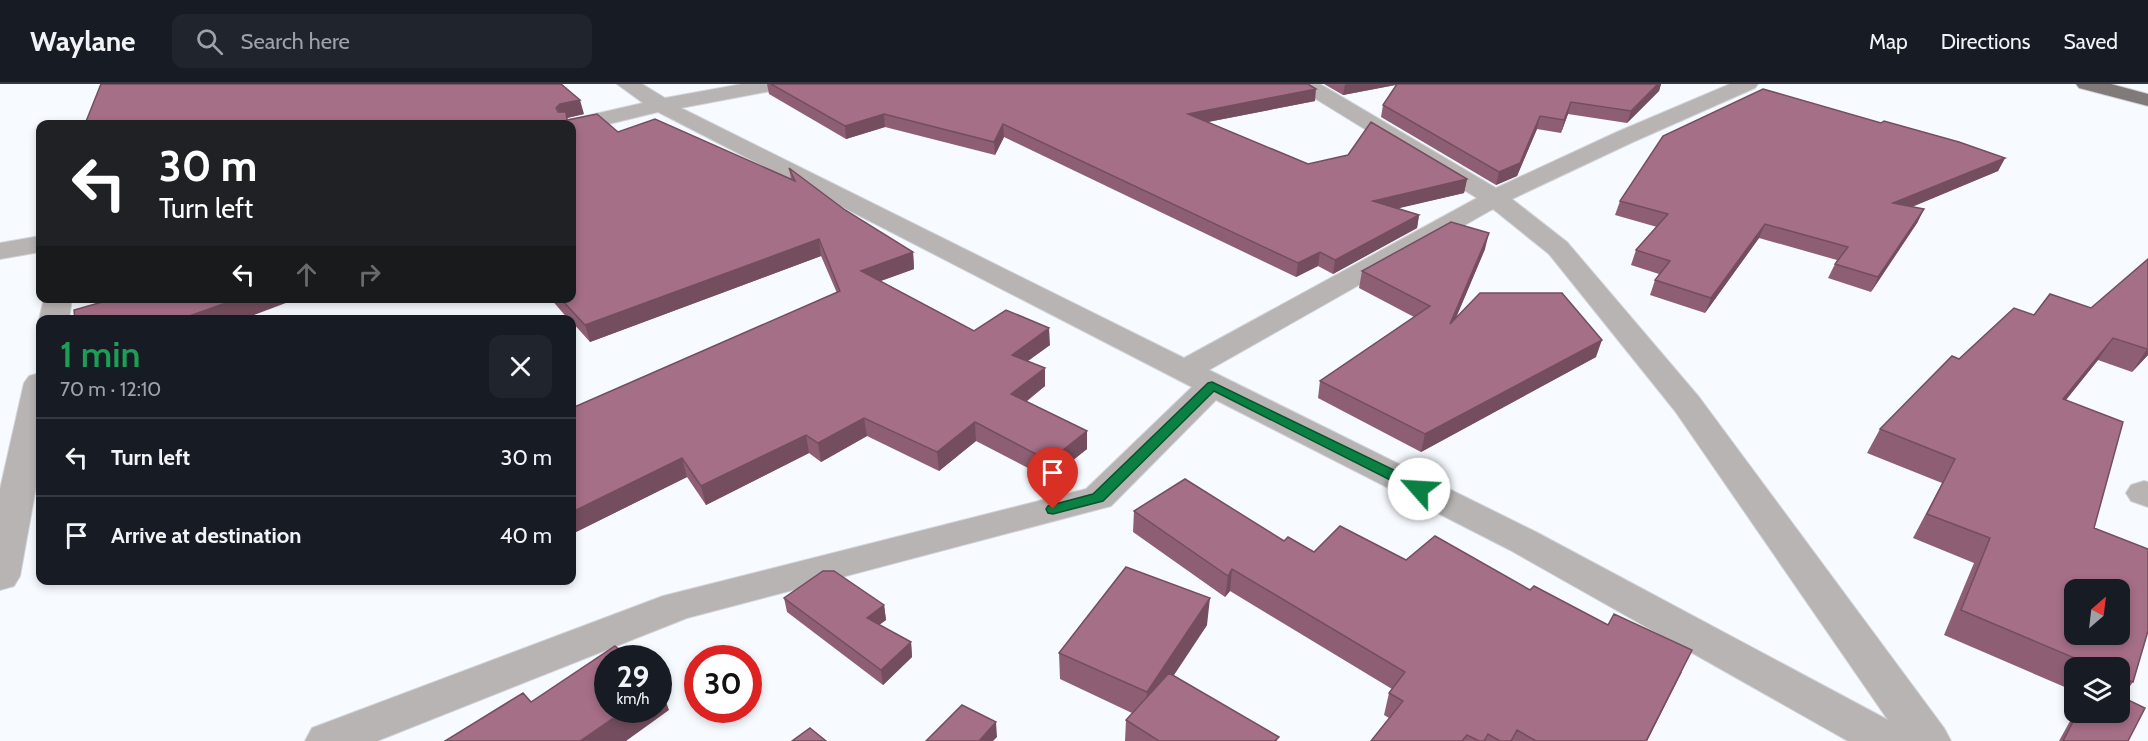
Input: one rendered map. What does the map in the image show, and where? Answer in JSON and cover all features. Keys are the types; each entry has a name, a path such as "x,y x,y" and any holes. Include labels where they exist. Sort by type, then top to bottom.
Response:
{"main road":[{"path":"2086,84 2148,100"}],"street":[{"path":"627,84 662,105 1523,541 1887,741"},
{"path":"576,125 662,105 776,84"},
{"path":"1305,84 1495,198 1558,248 1687,404 1928,741"},
{"path":"328,741 677,606 1098,498 1198,378 1495,198 1625,137 1748,84"},
{"path":"0,251 36,245"},
{"path":"0,576 36,402"}],"building":[{"path":"101,84 561,84 580,100 560,104 556,108 558,112 566,112 567,120 87,120"},
{"path":"771,84 1308,84 1316,89 1188,114 1308,164 1348,155 1371,122 1467,179 1373,201 1419,215 1335,260 1320,252 1298,263 1003,124 994,142 884,114 845,126"},
{"path":"1397,84 1658,84 1631,111 1571,102 1564,120 1540,116 1520,163 1499,172 1383,105"},
{"path":"1763,89 1881,123 1884,121 1959,142 2005,158 1893,203 1924,209 1878,277 1835,264 1848,247 1765,224 1711,298 1655,280 1670,261 1636,250 1668,214 1620,201 1663,136"},
{"path":"597,114 618,132 655,119 795,181 789,168 845,210 913,252 861,271 974,331 1006,310 1049,328 1012,355 1045,368 1011,394 1087,431 1049,461 975,422 937,452 864,418 818,443 806,435 701,486 682,458 576,510 576,406 840,291 819,239 585,325 565,303 576,303 576,120 567,120"},
{"path":"1451,222 1489,233 1450,324 1480,293 1562,293 1602,340 1425,434 1320,381 1430,306 1362,271"},
{"path":"2148,259 2148,348 2113,338 2063,399 2123,422 2094,528 2148,549 2148,631 2133,682 2130,681 2130,657 2072,657 1961,610 1990,538 1927,514 1955,459 1880,429 1952,356 1959,359 2014,308 2034,315 2050,294 2091,308"},
{"path":"98,303 226,303 192,315 74,315 74,310"},
{"path":"1185,479 1284,541 1288,537 1314,552 1340,526 1406,560 1435,536 1530,590 1534,586 1608,625 1614,614 1692,650 1646,741 1536,741 1517,730 1511,741 1500,741 1488,734 1484,741 1467,735 1462,741 1371,741 1403,701 1389,693 1405,672 1232,569 1228,576 1134,511"},
{"path":"1126,567 1210,598 1147,692 1059,653"},
{"path":"823,571 834,571 884,605 867,618 911,642 881,670 784,598"},
{"path":"594,660 594,723 606,723 580,741 445,741 523,693 531,702"},
{"path":"1169,673 1279,737 1275,741 1159,741 1126,720"},
{"path":"2130,701 2145,708 2128,741 2063,741 2072,723 2130,723"},
{"path":"962,705 996,722 979,741 926,741"},
{"path":"810,728 826,741 792,741"}],"route":[{"path":"1053,509 1098,498 1212,386 1419,489"}]}
